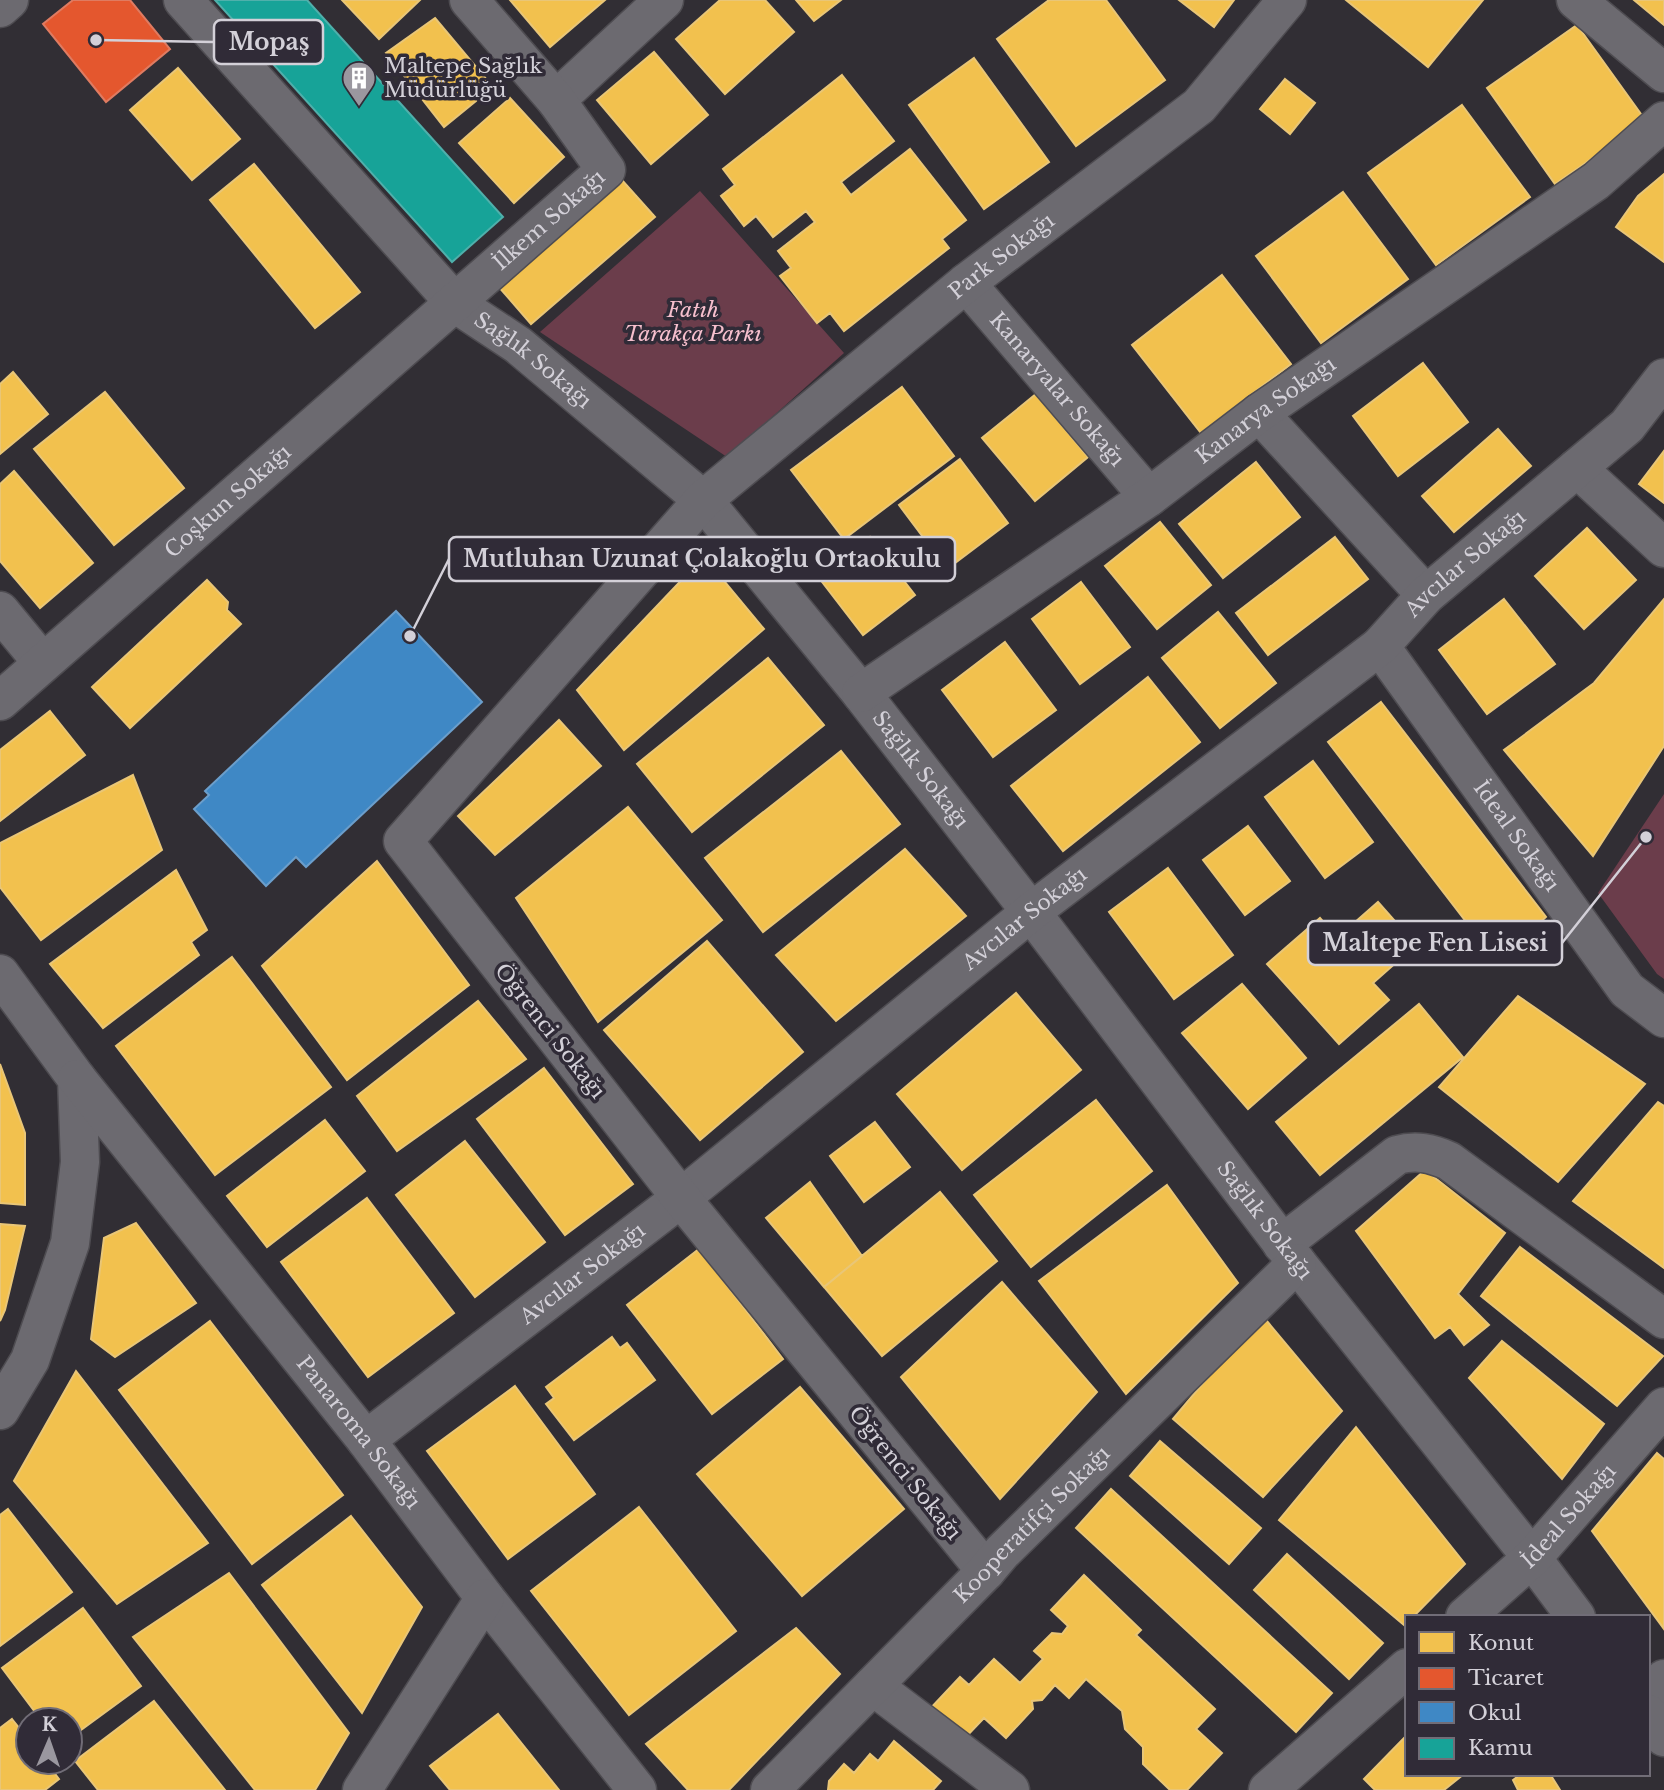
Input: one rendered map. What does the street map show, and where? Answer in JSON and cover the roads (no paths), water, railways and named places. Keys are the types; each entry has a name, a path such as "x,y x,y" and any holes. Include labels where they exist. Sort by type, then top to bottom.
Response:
{"street":[{"path":"0,8 9,0"},
{"name":"Sağlık Sokağı","path":"183,0 456,304 518,345 704,500 861,692 1290,1253 1575,1615"},
{"name":"İlkem Sokağı","path":"456,304 606,170 556,100 469,0"},
{"path":"556,100 663,0"},
{"name":"Park Sokağı","path":"704,500 965,283 1199,106 1287,0"},
{"path":"1576,0 1664,73"},
{"name":"Kanarya Sokağı","path":"861,692 1149,498 1259,413 1597,181 1664,121"},
{"name":"Kanaryalar Sokağı","path":"965,283 1149,498"},
{"name":"Coşkun Sokağı","path":"0,701 456,304"},
{"name":"Avcılar Sokağı","path":"366,1440 681,1198 1031,912 1380,646 1426,595 1628,426 1664,378"},
{"path":"1259,413 1426,595"},
{"path":"1577,468 1664,548"},
{"name":"Öğrenci Sokağı","path":"704,500 403,841 681,1198 986,1571"},
{"path":"0,611 42,662"},
{"name":"İdeal Sokağı","path":"1380,646 1627,990 1664,1018"},
{"name":"Panaroma Sokağı","path":"0,974 77,1079 366,1440 485,1598 637,1790"},
{"path":"0,1410 30,1360 70,1243 80,1162 77,1079"},
{"name":"Kooperatifçi Sokağı","path":"770,1790 986,1571 1290,1253 1397,1155 1417,1152 1434,1154 1449,1161 1664,1319"},
{"name":"İdeal Sokağı","path":"1467,1615 1532,1558 1664,1407"},
{"path":"362,1790 485,1598"},
{"path":"1268,1790 1405,1670"},
{"path":"1650,1693 1664,1679"},
{"path":"873,1686 991,1785"},
{"path":"1650,1717 1664,1737"}],"place":[{"name":"Mopaş","path":"96,40"},
{"name":"Maltepe Sağlık Müdürlüğü","path":"359,108"},
{"name":"Mutluhan Uzunat Çolakoğlu Ortaokulu","path":"410,636"},
{"name":"Maltepe Fen Lisesi","path":"1646,837"}],"park label":[{"name":"Fatıh Tarakça Parkı","path":"693,322"}]}
